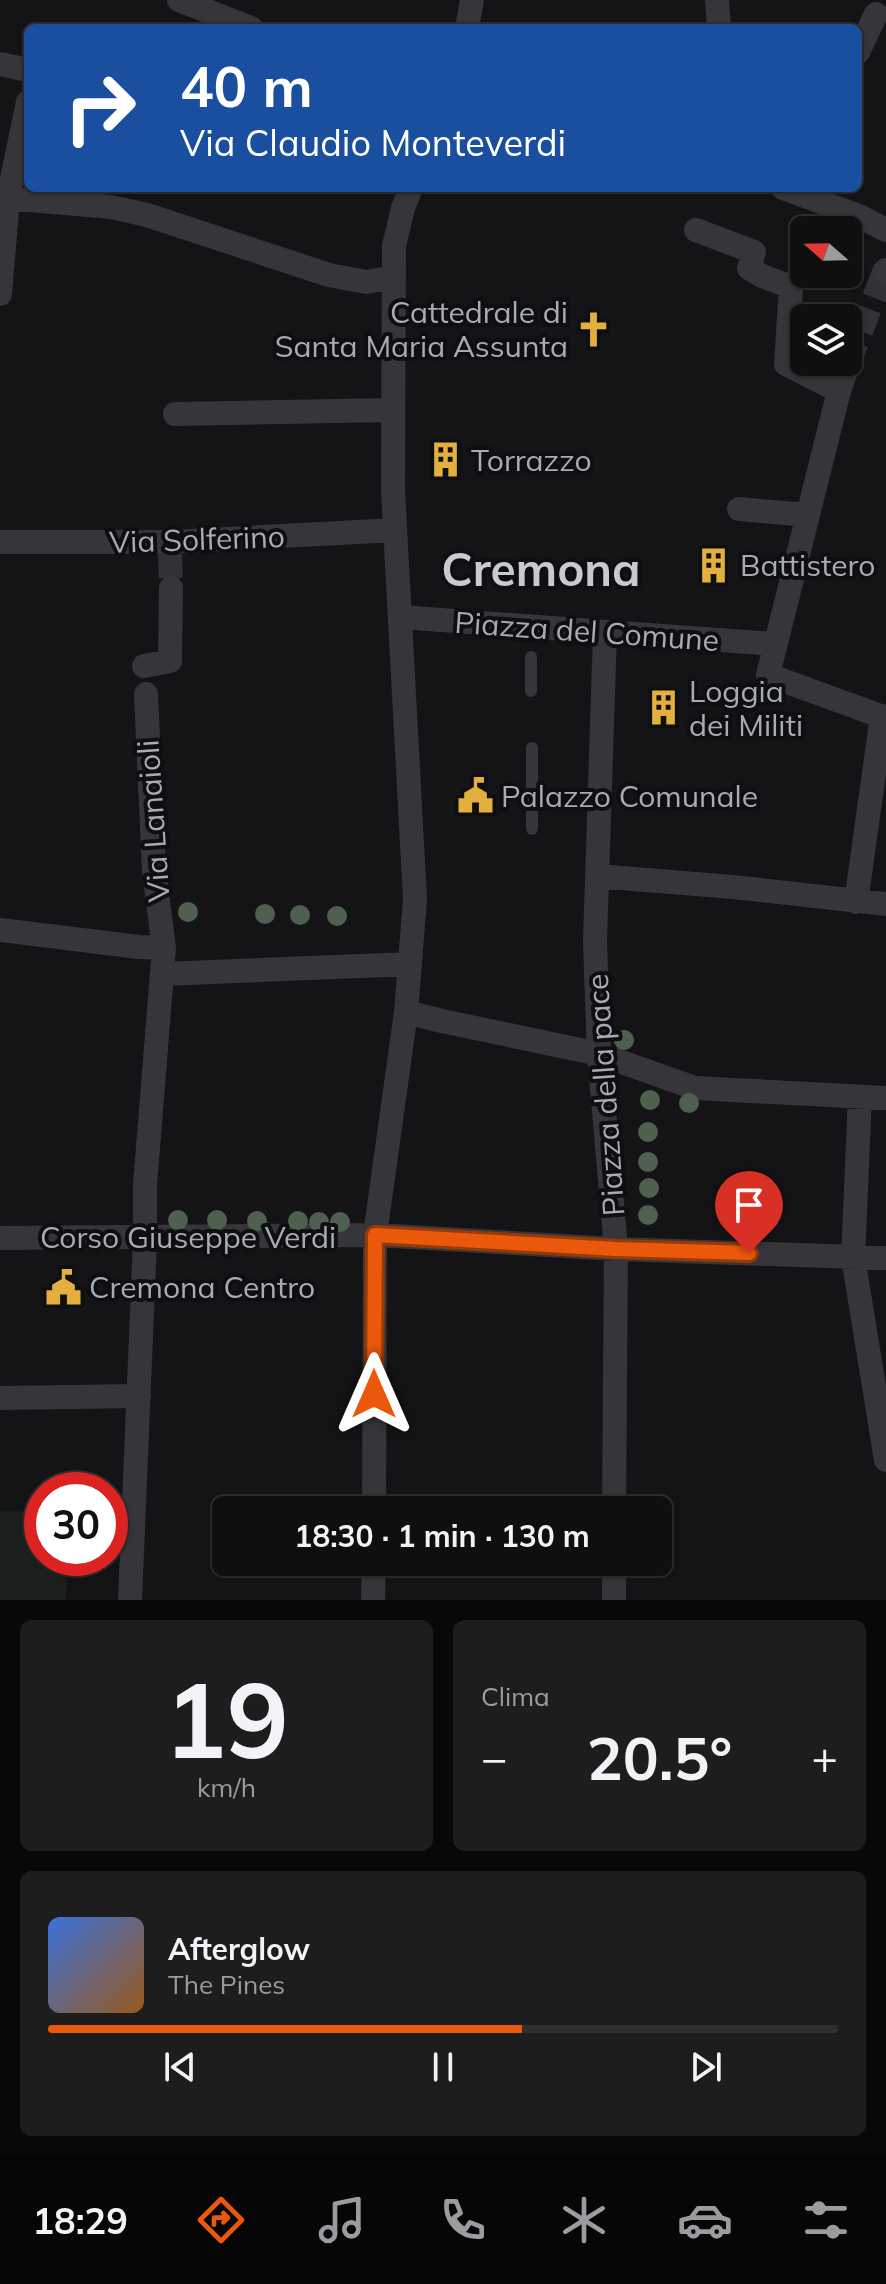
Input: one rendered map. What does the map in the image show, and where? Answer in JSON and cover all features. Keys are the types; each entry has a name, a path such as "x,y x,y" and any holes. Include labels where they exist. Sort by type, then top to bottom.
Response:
{"street":[{"path":"179,0 241,24"},
{"path":"468,24 472,0"},
{"path":"717,0 719,24"},
{"path":"862,44 876,14"},
{"path":"0,64 24,69"},
{"path":"0,294 8,198 24,121"},
{"path":"374,1496 375,1235 406,1012 415,899 393,490 394,246 409,192"},
{"path":"796,192 859,216 886,230"},
{"path":"8,198 111,207 147,215 329,275 366,282 394,277"},
{"path":"696,230 754,252 749,268 791,287 786,364 839,391"},
{"path":"844,376 768,675 884,717 856,902"},
{"path":"175,414 393,410"},
{"path":"739,509 808,515"},
{"name":"Via Solferino","path":"0,542 170,548 395,530"},
{"path":"144,666 170,661 171,588"},
{"name":"Piazza del Comune","path":"400,617 775,644"},
{"name":"Piazza della pace","path":"605,633 595,941 599,1054 616,1249 614,1496"},
{"name":"Via Lanaioli","path":"130,1600 145,1185 164,948 154,871 146,694"},
{"path":"597,876 886,904"},
{"path":"0,930 164,948"},
{"path":"162,974 410,964"},
{"path":"406,1012 599,1054 695,1088 886,1098"},
{"path":"860,1097 853,1257 886,1460"},
{"name":"Corso Giuseppe Verdi","path":"0,1238 375,1235 616,1249 886,1258"},
{"path":"0,1398 139,1396"},
{"path":"373,1600 374,1576"},
{"path":"614,1576 614,1600"}],"lane":[{"path":"531,657 531,691"},
{"path":"532,748 532,829"}],"shaded area":[{"path":"0,1511 24,1512 24,1576 67,1576 66,1600 0,1600"}],"tunnel":[{"path":"862,329 884,272"},
{"path":"170,554 171,588"}],"place":[{"name":"Cattedrale di Santa Maria Assunta","path":"594,329"},
{"name":"Torrazzo","path":"445,460"},
{"name":"Battistero","path":"714,565"},
{"name":"Loggia dei Militi","path":"663,708"},
{"name":"Palazzo Comunale","path":"475,796"},
{"name":"Cremona Centro","path":"63,1287"}],"district":[{"name":"Cremona","path":"541,569"}],"route":[{"path":"374,1394 375,1235 749,1253"}]}
